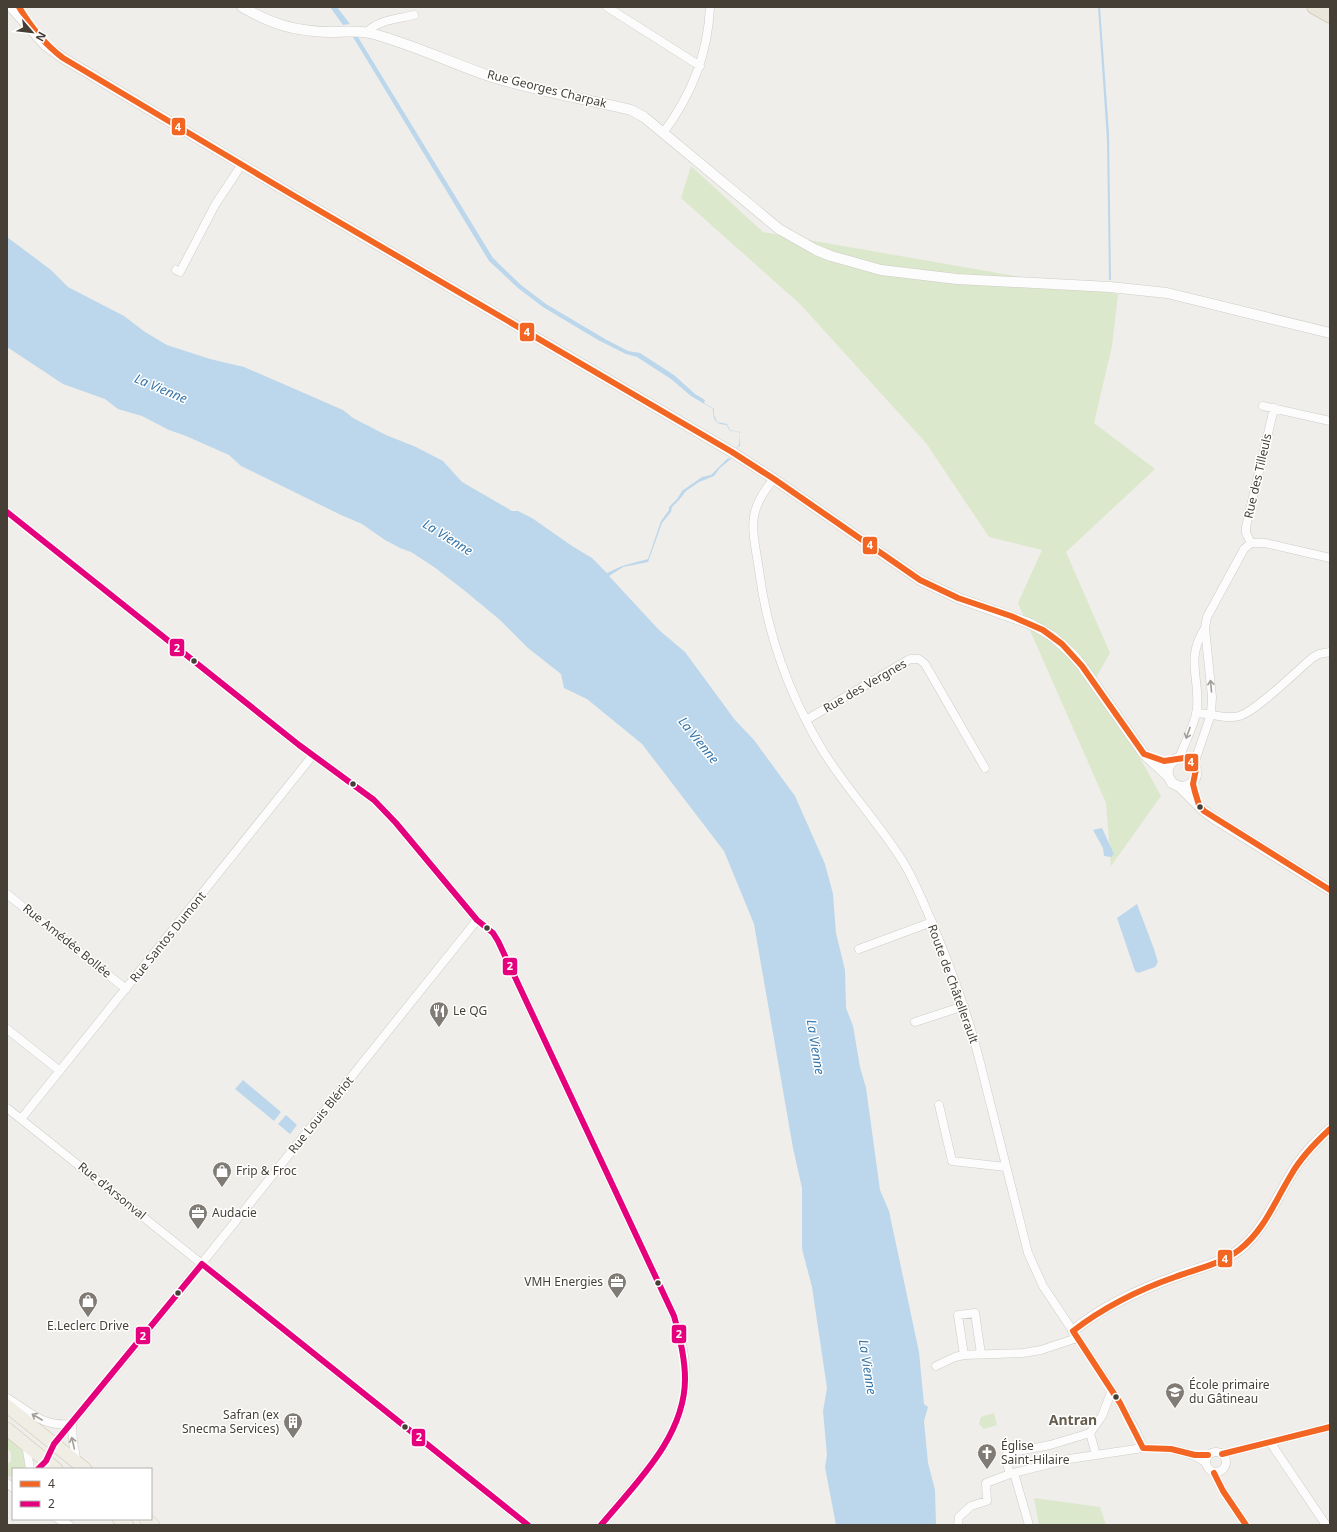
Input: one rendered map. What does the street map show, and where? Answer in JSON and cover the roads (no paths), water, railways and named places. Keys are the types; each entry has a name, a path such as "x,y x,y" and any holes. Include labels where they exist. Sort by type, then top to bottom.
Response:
{"highway":[{"path":"1314,7 1330,16"}],"main road":[{"path":"7,1406 80,1467"},
{"path":"10,1431 39,1441 54,1444"},
{"path":"10,1431 26,1444 47,1466 58,1462 80,1467"}],"street":[{"path":"11,7 45,45 63,58 711,439 774,479 920,580 958,598 1031,624 1052,636 1072,654 1082,666 1134,742 1144,754 1168,776 1172,783 1180,787 1215,819 1330,890"},
{"path":"19,7 31,28"},
{"name":"Rue Georges Charpak","path":"242,7 266,20 298,30 332,32 357,30 367,32 494,77 631,110 644,117 779,229 816,250 831,256 881,270 957,279 1110,286 1168,293 1330,333"},
{"path":"606,7 700,66"},
{"path":"663,133 681,107 695,80 700,66 709,27 710,7"},
{"path":"367,32 375,25 414,15"},
{"path":"176,270 180,272 215,205 242,164"},
{"path":"1263,406 1330,421"},
{"name":"Rue des Tilleuls","path":"1251,543 1246,533 1246,527 1274,408"},
{"name":"Route de Châtellerault","path":"774,479 759,501 753,518 759,574 768,617 786,676 806,720 822,750 839,776 902,860 911,876 932,922 964,1006 1028,1253 1043,1286 1112,1390 1136,1431 1143,1448"},
{"path":"7,512 314,756 374,800 396,823 477,920 492,933 498,941 674,1316 684,1347 687,1367 686,1385 679,1417 672,1433 663,1448 601,1525"},
{"path":"1199,805 1193,782 1196,773 1194,764 1211,714 1212,697 1205,628 1207,617 1244,549 1251,543 1265,543 1330,558"},
{"path":"1168,776 1168,768 1176,759 1196,713 1198,698 1194,658 1198,639 1205,628"},
{"path":"1196,713 1234,717 1241,716 1256,706 1312,658 1319,654 1330,652"},
{"name":"Rue des Vergnes","path":"806,720 910,659 919,659 925,664 985,768"},
{"path":"1144,754 1158,760 1188,759 1194,764"},
{"name":"Rue Santos Dumont","path":"22,1119 314,756"},
{"path":"1180,787 1187,786 1193,782"},
{"name":"Rue Amédée Bollée","path":"7,894 126,989"},
{"name":"Rue Louis Blériot","path":"47,1466 54,1444 72,1424 202,1264 477,920"},
{"path":"860,950 932,922"},
{"path":"915,1022 964,1006"},
{"path":"7,1029 60,1071"},
{"path":"939,1106 952,1161 1006,1166"},
{"name":"Rue d'Arsonval","path":"7,1108 528,1525"},
{"path":"936,1366 955,1357 964,1355 1023,1353 1041,1350 1075,1335 1088,1318 1116,1303 1157,1283 1225,1258 1238,1250 1257,1232 1297,1165 1305,1154 1330,1129"},
{"path":"964,1355 958,1315 974,1313 980,1354"},
{"path":"1029,1525 1012,1473 1005,1457 1008,1453 1050,1445 1090,1433 1102,1416 1112,1390"},
{"path":"7,1398 47,1423 60,1425 72,1424 72,1442 80,1467"},
{"path":"1224,1458 1236,1451 1330,1427"},
{"path":"1090,1433 1096,1455"},
{"path":"1270,1442 1326,1525"},
{"path":"26,1444 30,1468"},
{"path":"958,1525 959,1517 970,1506 987,1501 986,1483 1012,1473 1069,1459 1143,1448 1171,1449 1207,1458 1217,1452 1224,1458"},
{"path":"1207,1458 1208,1469 1214,1473 1246,1525"},
{"path":"1220,1483 1224,1458"},
{"path":"1214,1473 1223,1470"},
{"path":"60,1520 69,1525"}],"water":[{"path":"330,7 337,7 350,24 343,25"},
{"path":"1098,7 1100,7 1109,133 1111,280 1109,280 1107,140"},
{"path":"353,37 358,37 493,258 521,285 546,304 628,351 640,353 674,375 695,394 705,400 704,403 714,409 714,415 717,422 714,416 713,409 691,396 671,379 637,357 626,354 598,340 543,307 518,288 489,261"},
{"name":"La Vienne","path":"7,237 51,270 68,287 124,316 145,332 167,345 210,359 244,367 343,410 353,418 386,435 416,447 443,461 462,482 512,511 518,511 532,518 592,558 607,573 622,566 648,559 661,521 669,510 669,507 682,491 702,477 711,475 727,459 732,458 720,468 714,476 699,482 686,491 672,507 671,512 662,523 648,562 623,567 609,576 659,630 685,652 735,720 754,740 795,796 825,864 833,894 836,933 845,970 846,1008 853,1026 860,1067 866,1088 880,1190 889,1211 919,1352 924,1404 928,1407 924,1421 928,1463 935,1490 936,1525 836,1525 825,1467 827,1455 823,1411 827,1388 812,1287 802,1249 802,1188 793,1148 754,924 724,851 642,744 587,699 564,688 561,674 528,648 500,620 434,567 411,552 385,540 362,524 241,466 229,455 169,430 142,416 118,409 105,399 63,384 7,347"},
{"path":"717,422 727,424 730,430 740,433 729,430 727,425"},
{"path":"1102,828 1114,854 1111,857 1104,856 1103,848 1093,830"},
{"path":"1137,904 1158,962 1155,967 1138,973 1135,971 1117,918"},
{"path":"243,1080 281,1112 274,1121 235,1089"},
{"path":"286,1115 297,1125 290,1134 278,1124"}],"place":[{"name":"Le QG","path":"439,1028"},
{"name":"Frip & Froc","path":"222,1188"},
{"name":"Audacie","path":"198,1230"},
{"name":"VMH Energies","path":"617,1299"},
{"name":"E.Leclerc Drive","path":"88,1318"},
{"name":"École primaire du Gâtineau","path":"1175,1409"},
{"name":"Safran (ex Snecma Services)","path":"293,1439"},
{"name":"Église Saint-Hilaire","path":"987,1470"}],"district":[{"name":"Antran","path":"1073,1420"}]}
